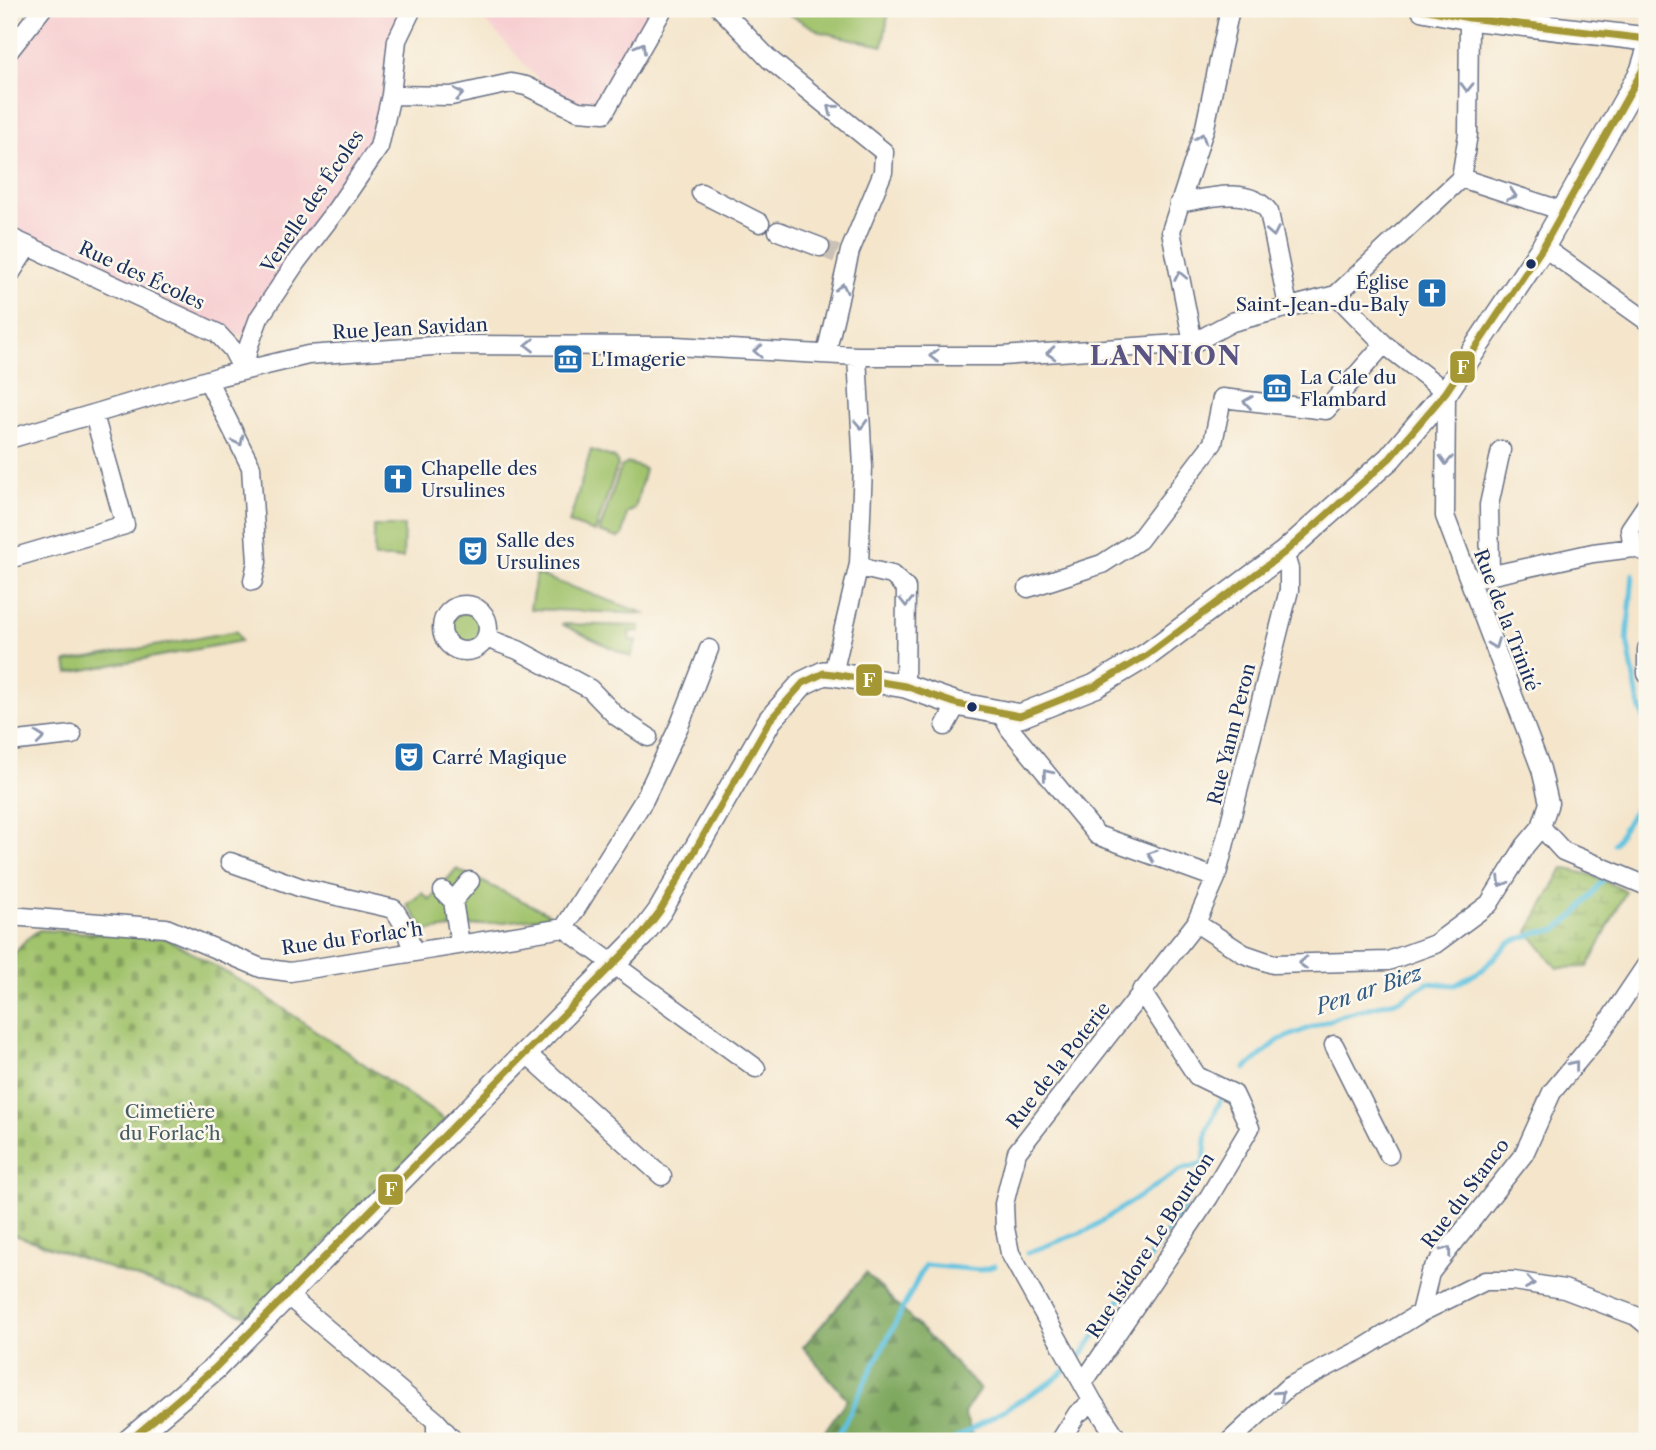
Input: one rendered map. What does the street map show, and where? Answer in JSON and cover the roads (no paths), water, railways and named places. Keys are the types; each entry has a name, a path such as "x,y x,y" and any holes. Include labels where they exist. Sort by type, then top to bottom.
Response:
{"main road":[{"path":"1423,9 1469,18 1647,39"},
{"path":"129,1441 215,1368 288,1296 642,935 660,911 754,746 780,706 803,683 824,673 905,685 1006,721 1044,707 1095,686 1147,655 1284,553 1390,458 1446,391 1543,247 1642,71 1647,54"}],"street":[{"path":"9,51 42,9"},
{"path":"412,9 397,40 391,95 452,96 511,83 526,86 578,111 604,113 659,15"},
{"path":"721,9 769,60 884,152 883,172 844,256 826,354"},
{"path":"1230,9 1205,127 1171,231 1193,343 1232,322 1336,295 1461,178 1468,134 1469,18"},
{"name":"Venelle des Écoles","path":"243,370 259,318 379,147 391,95"},
{"path":"1461,178 1563,211"},
{"path":"701,193 760,223"},
{"path":"1179,203 1216,197 1247,196 1262,202 1269,212 1288,306"},
{"path":"778,231 820,247"},
{"name":"Rue des Écoles","path":"9,237 217,333 233,349 243,370"},
{"path":"9,276 28,246"},
{"path":"1543,247 1647,321"},
{"path":"1336,295 1384,344 1446,391"},
{"name":"Rue Jean Savidan","path":"9,439 243,370 307,355 447,345 662,346 857,356 1002,356 1193,343"},
{"path":"1028,588 1102,564 1139,540 1213,443 1222,398 1326,410 1384,344"},
{"path":"833,674 859,564 863,467 857,356"},
{"path":"208,381 251,467 257,562 253,581"},
{"name":"Rue de la Trinité","path":"1446,391 1444,516 1541,769 1549,803 1541,827"},
{"path":"9,559 125,525 94,415"},
{"path":"1490,576 1489,505 1501,450"},
{"path":"1647,503 1630,529 1647,566"},
{"path":"1470,580 1593,553 1640,550"},
{"name":"Rue Yann Peron","path":"1196,923 1216,878 1289,590 1289,569 1284,553"},
{"path":"859,564 867,569 892,575 906,588 905,685"},
{"path":"486,638 518,650 590,690 616,716 660,744"},
{"path":"709,649 660,744 644,800 564,928 756,1068"},
{"path":"1647,649 1647,674"},
{"path":"945,726 957,704"},
{"path":"1006,721 1097,835 1216,878"},
{"path":"9,742 72,735"},
{"path":"1196,923 1244,954 1273,964 1388,961 1435,944 1489,904 1525,846 1541,827 1563,851 1647,886"},
{"path":"230,862 302,888 394,909 404,925 413,951"},
{"path":"460,944 448,896 470,881"},
{"name":"Rue du Forlac'h","path":"9,916 166,928 261,968 290,972 564,928"},
{"name":"Rue de la Poterie","path":"1083,1383 1010,1253 1004,1204 1017,1152 1196,923"},
{"name":"Rue du Stanco","path":"1420,1313 1430,1273 1524,1154 1552,1092 1600,1034 1647,964"},
{"name":"Rue Isidore Le Bourdon","path":"1083,1383 1209,1197 1250,1128 1234,1094 1197,1076 1142,991"},
{"path":"1334,1045 1389,1155"},
{"path":"526,1053 662,1176"},
{"path":"1230,1441 1288,1387 1362,1349 1420,1313 1485,1281 1514,1281 1564,1289 1636,1316 1647,1325"},
{"path":"288,1296 436,1420 454,1441"},
{"path":"1083,1383 1119,1441"},
{"path":"1060,1441 1077,1414 1093,1402"},
{"path":"436,1420 436,1441"}],"waterway":[{"name":"Pen ar Biez","path":"1633,574 1627,640 1638,700 1647,728"},
{"name":"Pen ar Biez","path":"1614,844 1645,793 1647,784"},
{"name":"Pen ar Biez","path":"1245,1069 1279,1040 1340,1016 1399,1000 1428,983 1455,985 1482,970 1509,943 1539,932 1556,930 1576,914 1603,880"},
{"name":"Pen ar Biez","path":"1080,1357 1182,1211 1204,1163 1207,1130 1223,1095"},
{"path":"1027,1253 1088,1230 1180,1170 1204,1163"},
{"path":"835,1441 925,1265 980,1270 995,1266"},
{"name":"Pen ar Biez","path":"952,1441 1051,1382 1066,1370"}],"tunnel":[{"path":"820,247 839,255"}],"place":[{"name":"Église Saint-Jean-du-Baly","path":"1432,293"},
{"name":"L'Imagerie","path":"568,359"},
{"name":"La Cale du Flambard","path":"1277,388"},
{"name":"Chapelle des Ursulines","path":"398,479"},
{"name":"Salle des Ursulines","path":"473,551"},
{"name":"Carré Magique","path":"409,757"}],"district":[{"name":"LANNION","path":"1166,356"}],"park label":[{"name":"Cimetière du Forlac’h","path":"170,1122"}]}
